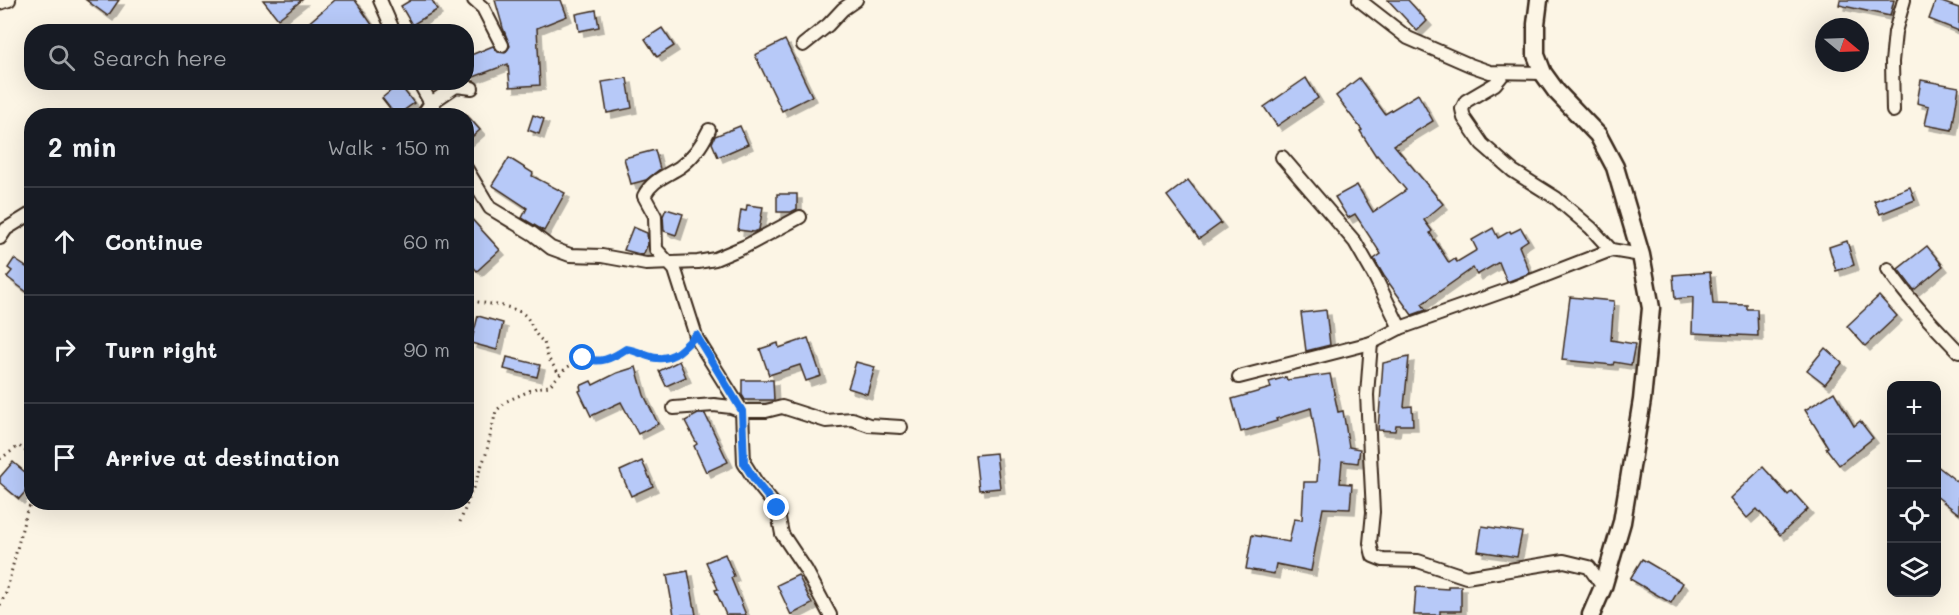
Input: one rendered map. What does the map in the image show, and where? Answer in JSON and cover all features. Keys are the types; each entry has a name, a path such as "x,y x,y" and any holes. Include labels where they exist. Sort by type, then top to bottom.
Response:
{"street":[{"path":"0,3 9,0"},
{"path":"380,0 390,24"},
{"path":"474,0 483,8 502,45"},
{"path":"803,45 856,0"},
{"path":"1359,0 1408,38 1470,65 1490,72 1543,74"},
{"path":"1539,0 1536,55 1543,74 1598,135 1615,167 1641,255 1651,308 1642,400 1622,522 1603,586 1591,615"},
{"path":"1893,111 1892,62 1895,32 1904,0"},
{"path":"1504,73 1495,84 1466,101 1462,109 1464,118 1482,144 1513,171 1556,198 1591,228 1611,250"},
{"path":"424,90 434,108"},
{"path":"428,108 431,103 450,90"},
{"path":"709,130 701,146 689,160 649,186 644,196 654,216 656,249 675,270 696,335 742,411 744,463 777,508 782,534 806,570 829,615"},
{"path":"1282,157 1355,243 1375,276 1400,328"},
{"path":"474,181 490,208 533,234 550,248 570,255 602,256 646,264 715,259 746,246 800,217"},
{"path":"0,238 6,229 24,218"},
{"path":"1239,377 1371,343 1400,328 1611,250 1641,255"},
{"path":"1888,269 1921,314 1959,352"},
{"path":"1371,343 1367,395 1373,512 1370,543 1373,556 1383,560 1418,561 1466,577 1564,561 1589,567 1603,586"},
{"path":"674,408 714,405 742,411 766,411 782,407 826,421 852,419 868,424 901,427"}],"path":[{"path":"474,300 499,305 524,314 532,325 535,336 544,342 548,358 560,375"},
{"path":"474,485 486,454 496,411 507,401 536,388 549,386 566,368 583,358 592,362 601,362 626,349 658,359 668,359 696,335"},
{"path":"0,459 19,446 24,450"},
{"path":"0,605 6,593 28,510"},
{"path":"460,522 465,510"}],"building":[{"path":"86,0 119,0 108,16"},
{"path":"263,0 302,0 278,19"},
{"path":"335,0 355,0 372,24 307,24"},
{"path":"411,0 432,0 437,10 411,24 401,6"},
{"path":"495,0 561,0 567,16 537,28 540,85 510,87 508,64 474,77 474,54 493,46 498,52 505,53 510,46"},
{"path":"1388,0 1408,0 1427,21 1417,31"},
{"path":"1840,0 1894,0 1890,16 1839,5"},
{"path":"1936,0 1959,8 1959,31 1929,19"},
{"path":"596,10 599,27 579,31 576,14"},
{"path":"662,28 674,46 657,57 645,39"},
{"path":"785,40 812,96 782,111 755,55"},
{"path":"627,78 632,108 607,113 602,82"},
{"path":"1306,78 1318,98 1277,126 1264,107"},
{"path":"1359,78 1385,114 1418,94 1433,121 1394,145 1443,204 1424,220 1449,263 1455,259 1457,262 1477,250 1472,240 1493,228 1498,238 1521,228 1528,240 1519,246 1530,273 1507,282 1499,262 1477,275 1473,268 1422,304 1426,310 1412,315 1374,259 1381,254 1355,214 1348,218 1335,197 1357,185 1373,212 1406,190 1376,156 1360,131 1362,130 1336,96"},
{"path":"1921,80 1959,87 1952,130 1925,125 1929,106 1917,103"},
{"path":"392,90 404,90 414,103 407,108 390,108 382,98"},
{"path":"533,115 544,119 539,134 528,130"},
{"path":"474,123 480,130 474,135"},
{"path":"740,126 748,144 718,157 712,143 715,136"},
{"path":"655,150 660,169 646,180 631,184 624,158"},
{"path":"509,158 533,173 532,176 565,193 544,231 522,218 527,208 492,185"},
{"path":"1188,180 1221,223 1199,239 1167,196"},
{"path":"1910,187 1915,200 1880,214 1874,201"},
{"path":"777,194 797,194 797,209 791,212 777,212"},
{"path":"747,205 763,207 759,230 754,232 738,230 741,210 746,211"},
{"path":"666,209 683,214 676,235 664,231 663,216"},
{"path":"474,222 500,250 477,271 474,268"},
{"path":"633,227 647,233 648,244 643,255 624,250"},
{"path":"1847,241 1854,265 1836,271 1829,247"},
{"path":"1927,246 1943,266 1914,290 1898,269"},
{"path":"14,259 24,266 24,290 7,277 12,271 8,268"},
{"path":"1710,272 1713,304 1747,305 1747,309 1757,309 1758,336 1692,333 1693,297 1675,299 1673,275"},
{"path":"1879,296 1897,316 1865,346 1847,326"},
{"path":"1570,297 1614,301 1611,340 1635,344 1631,365 1562,360"},
{"path":"1326,310 1330,345 1306,351 1301,313"},
{"path":"478,316 503,323 497,350 474,344"},
{"path":"808,338 821,376 806,381 800,365 769,375 760,349 778,343 779,348"},
{"path":"1825,348 1842,363 1825,384 1807,370"},
{"path":"507,357 540,365 537,377 504,369"},
{"path":"1409,357 1404,407 1412,406 1413,425 1396,425 1395,431 1378,430 1383,363"},
{"path":"679,361 686,377 666,386 659,371"},
{"path":"856,362 875,367 867,394 848,388"},
{"path":"636,367 644,395 658,424 638,434 621,402 591,416 579,391 580,386 591,381 593,385 617,373"},
{"path":"1330,374 1338,412 1343,411 1349,447 1360,449 1358,463 1342,461 1340,483 1352,484 1350,509 1323,508 1311,571 1276,564 1274,574 1246,569 1252,535 1289,542 1294,519 1302,520 1304,482 1317,482 1319,457 1311,408 1241,432 1232,399 1271,388 1269,382 1286,377 1287,380"},
{"path":"742,380 773,380 774,400 745,400 742,395"},
{"path":"1834,392 1854,426 1860,421 1873,438 1839,465 1826,448 1828,447 1805,410"},
{"path":"698,414 705,414 728,462 706,472 694,446 697,444 685,421"},
{"path":"996,453 1000,488 979,490 975,455"},
{"path":"642,461 653,486 631,496 620,471"},
{"path":"13,462 24,471 24,493 19,499 0,483 0,477"},
{"path":"1763,467 1788,495 1792,491 1808,509 1780,535 1757,509 1747,518 1730,498"},
{"path":"1941,469 1959,483 1959,514 1941,500"},
{"path":"1482,526 1522,532 1517,557 1478,551"},
{"path":"725,554 734,576 731,578 746,615 726,615 715,590 718,589 706,562"},
{"path":"1642,559 1683,583 1671,603 1630,579"},
{"path":"688,571 696,615 674,615 667,575"},
{"path":"798,575 812,604 791,615 777,585"},
{"path":"1448,586 1461,586 1461,611 1440,611 1440,615 1414,615 1416,587 1448,589"}],"route":[{"path":"583,358 592,362 601,362 626,349 658,359 668,359 696,335 742,411 744,463 777,508"}]}
